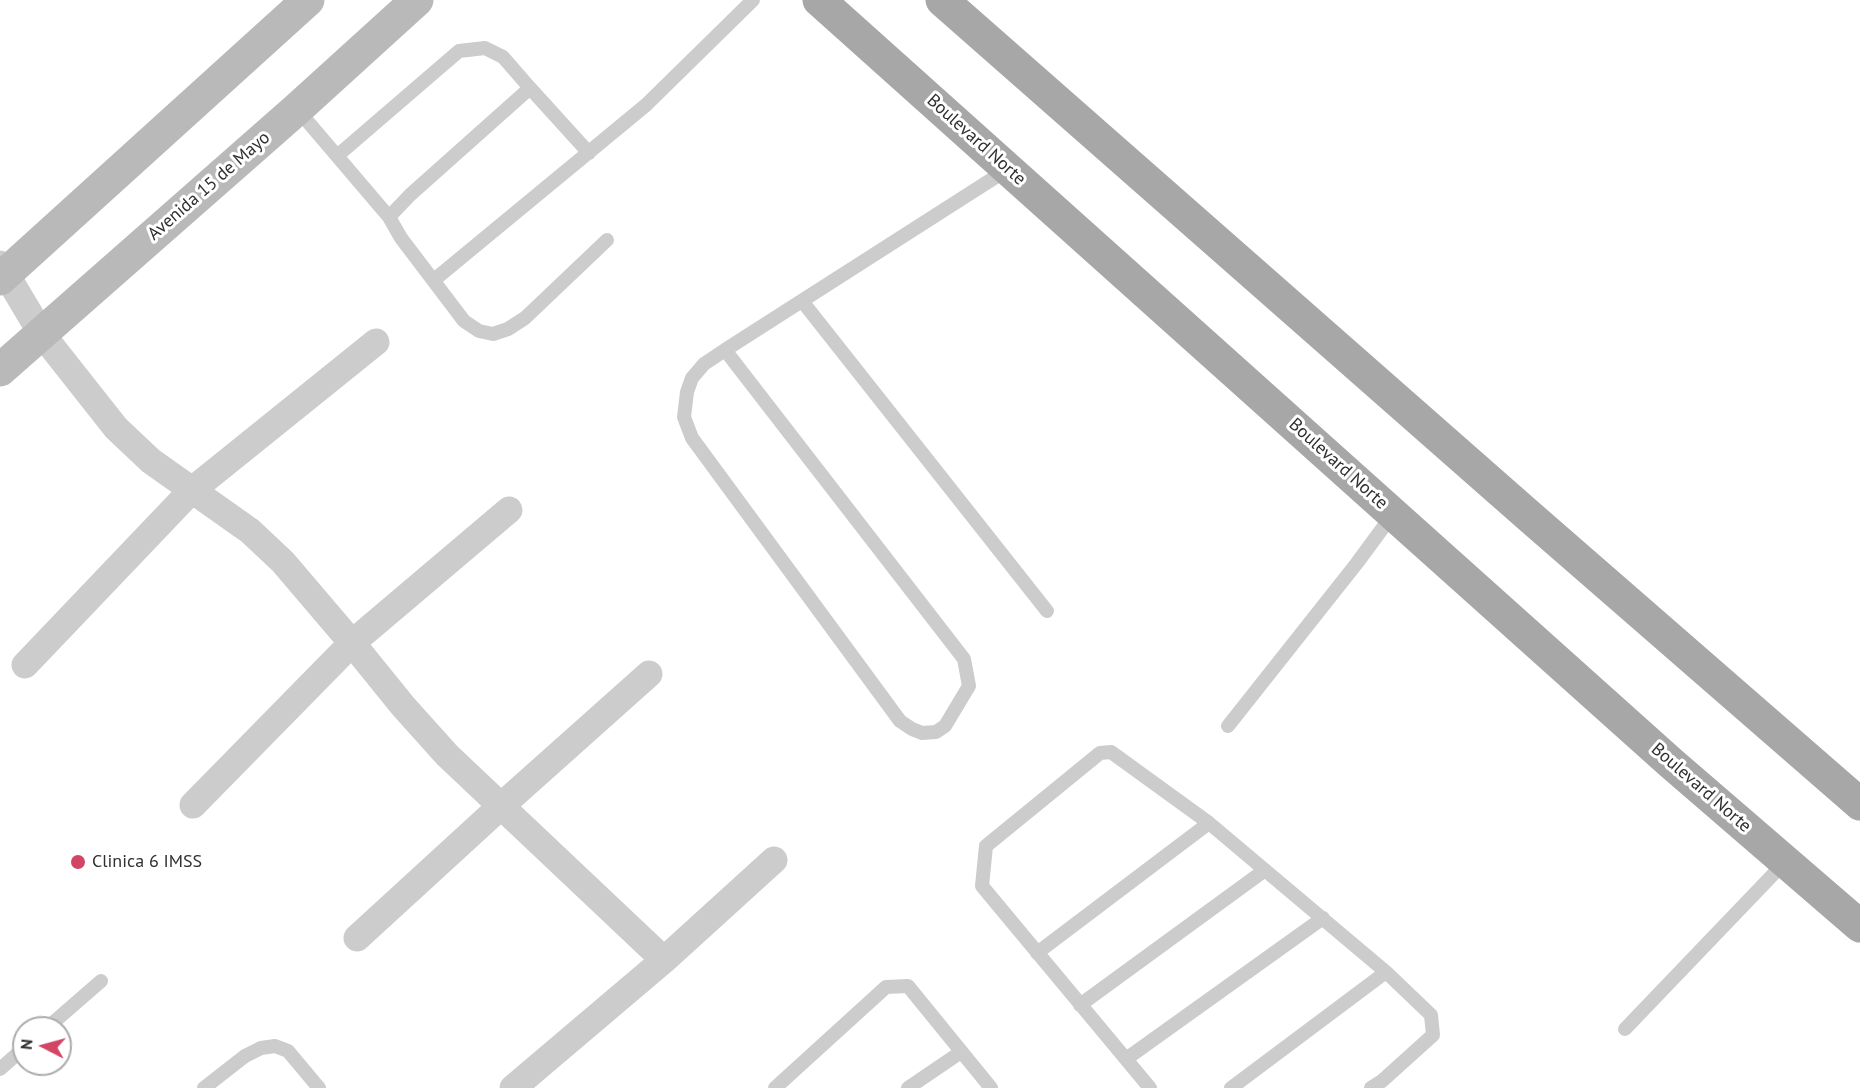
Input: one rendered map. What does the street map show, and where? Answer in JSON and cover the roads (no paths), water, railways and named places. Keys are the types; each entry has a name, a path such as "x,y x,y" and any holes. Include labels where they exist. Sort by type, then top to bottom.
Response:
{"main road":[{"path":"2,272 308,0"},
{"name":"Avenida 15 de Mayo","path":"0,370 297,109 417,0"},
{"name":"Boulevard Norte","path":"819,0 1671,763 1860,926"},
{"path":"942,0 1860,804"}],"street":[{"path":"2,272 41,333 117,428 151,461 250,531 275,554 447,756 664,960"},
{"path":"25,665 191,491 376,342"},
{"path":"193,805 352,643 509,510"},
{"path":"357,938 649,674"},
{"path":"513,1088 664,960 774,860"}],"lane":[{"path":"434,280 646,105 753,0"},
{"path":"337,156 459,51 485,48 503,57 589,153"},
{"path":"389,217 410,195 530,88"},
{"path":"297,109 389,217 401,238 464,321 479,332 493,334 508,329 525,318 607,240"},
{"path":"725,350 964,659 969,686 945,726 936,732 922,733 900,721 692,438 684,417 687,392 692,378 704,364 725,350 1008,169"},
{"path":"802,301 1047,611"},
{"path":"1228,726 1393,514"},
{"path":"1150,1088 982,886 986,846 1100,753 1112,752 1209,823 1386,972 1431,1015 1433,1035 1380,1086"},
{"path":"1037,953 1209,823"},
{"path":"1625,1029 1786,861"},
{"path":"1080,1005 1265,870"},
{"path":"1126,1059 1323,918"},
{"path":"1231,1088 1386,972"},
{"path":"61,1016 101,981"},
{"path":"775,1088 886,987 908,986 991,1088"},
{"path":"204,1088 245,1056 261,1048 275,1046 288,1051 319,1088"},
{"path":"908,1088 961,1052"},
{"path":"0,1069 12,1058"}],"place":[{"name":"Clinica 6 IMSS","path":"78,862"}]}
